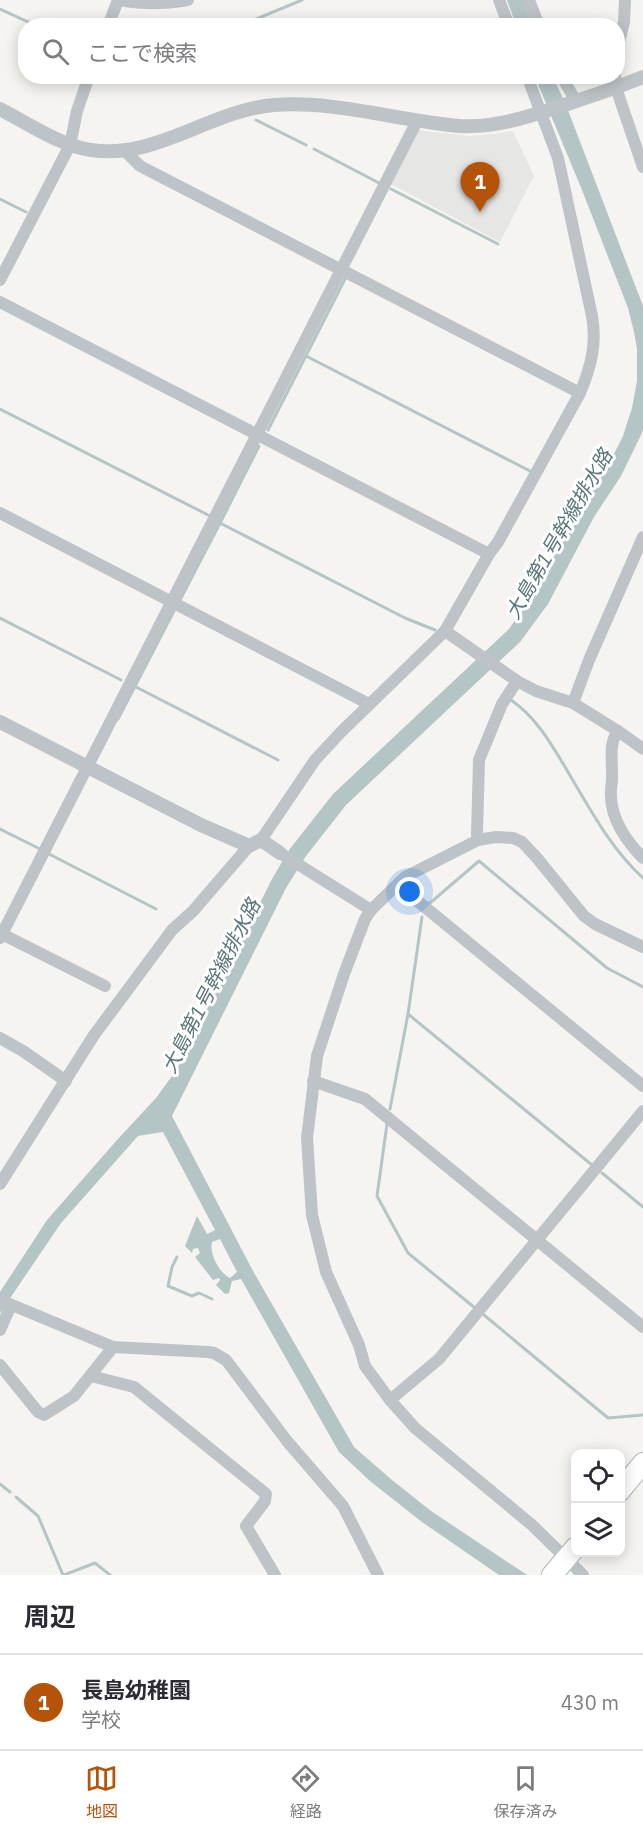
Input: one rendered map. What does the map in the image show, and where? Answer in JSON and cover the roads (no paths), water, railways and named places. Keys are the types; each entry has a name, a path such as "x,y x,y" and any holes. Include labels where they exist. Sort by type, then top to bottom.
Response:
{"highway":[{"path":"625,1486 643,1463"},
{"path":"552,1575 571,1552"}],"street":[{"path":"112,18 120,0 165,4 188,0"},
{"path":"499,0 505,18"},
{"path":"530,0 536,18"},
{"path":"624,18 625,0"},
{"path":"625,80 643,77"},
{"path":"0,280 70,145 77,111 86,84"},
{"path":"0,1184 94,1035 172,930 193,911 255,843 315,760 445,631 498,542 580,393 590,370 595,334 558,158 530,84"},
{"path":"565,84 574,102"},
{"path":"0,109 70,145 91,150 124,151 157,143 244,110 273,105 308,104 417,121 481,126 512,122 540,114 574,102 611,84"},
{"path":"616,84 643,167"},
{"path":"105,986 1,935 417,121"},
{"path":"124,151 141,166 580,393"},
{"path":"0,303 489,554"},
{"path":"0,513 369,704"},
{"path":"573,704 589,660 643,537"},
{"path":"445,631 517,681 536,691 573,704 643,749"},
{"path":"478,840 478,760 502,704 517,681"},
{"path":"0,722 201,825 280,853 371,910"},
{"path":"618,731 612,748 613,786 610,795 618,824 643,858"},
{"path":"571,1552 532,1525 415,1428 390,1400 365,1366 359,1345 326,1272 312,1215 308,1138 313,1081 317,1056 344,974 365,919 371,910 405,877 478,840 496,837 513,838 522,842 584,916 643,947"},
{"path":"398,885 643,1086"},
{"path":"0,1038 66,1081"},
{"path":"313,1081 365,1099 643,1328"},
{"path":"390,1400 439,1359 643,1111"},
{"path":"0,1330 7,1303 113,1347 208,1352 226,1360 288,1441 343,1506 378,1575"},
{"path":"0,1365 38,1412 44,1415 74,1396 113,1347"},
{"path":"91,1376 134,1387 266,1494 265,1501 246,1526 275,1575"},
{"path":"574,1557 583,1575"}],"waterway":[{"path":"258,18 302,0"},
{"path":"0,9 20,18"},
{"path":"256,120 306,145"},
{"path":"314,149 379,183"},
{"path":"391,189 498,244"},
{"path":"0,199 26,212"},
{"path":"268,430 345,279"},
{"path":"306,356 532,472"},
{"path":"0,409 208,515"},
{"path":"220,523 259,446"},
{"path":"180,600 220,523 405,618 435,630"},
{"path":"118,719 175,609"},
{"path":"0,618 121,680"},
{"path":"136,687 278,760"},
{"path":"511,700 529,715 543,733 602,828 631,867 643,878"},
{"path":"0,829 40,849"},
{"path":"49,854 156,909"},
{"path":"430,903 479,861 607,968 643,987"},
{"path":"390,1109 408,1014 422,917"},
{"path":"408,1014 592,1165"},
{"path":"387,1124 377,1196 408,1253 475,1308"},
{"path":"602,1173 643,1207"},
{"path":"177,1257 172,1267 168,1286 192,1296 199,1293 212,1299"},
{"path":"484,1315 608,1418 643,1415"},
{"path":"0,1484 10,1492"},
{"path":"16,1497 38,1516 63,1575"},
{"path":"64,1575 95,1563 110,1575"}],"place":[{"name":"長島幼稚園","path":"480,212"}],"water label":[{"name":"大島第1号幹線排水路","path":"559,534"},
{"name":"大島第1号幹線排水路","path":"211,986"}]}
